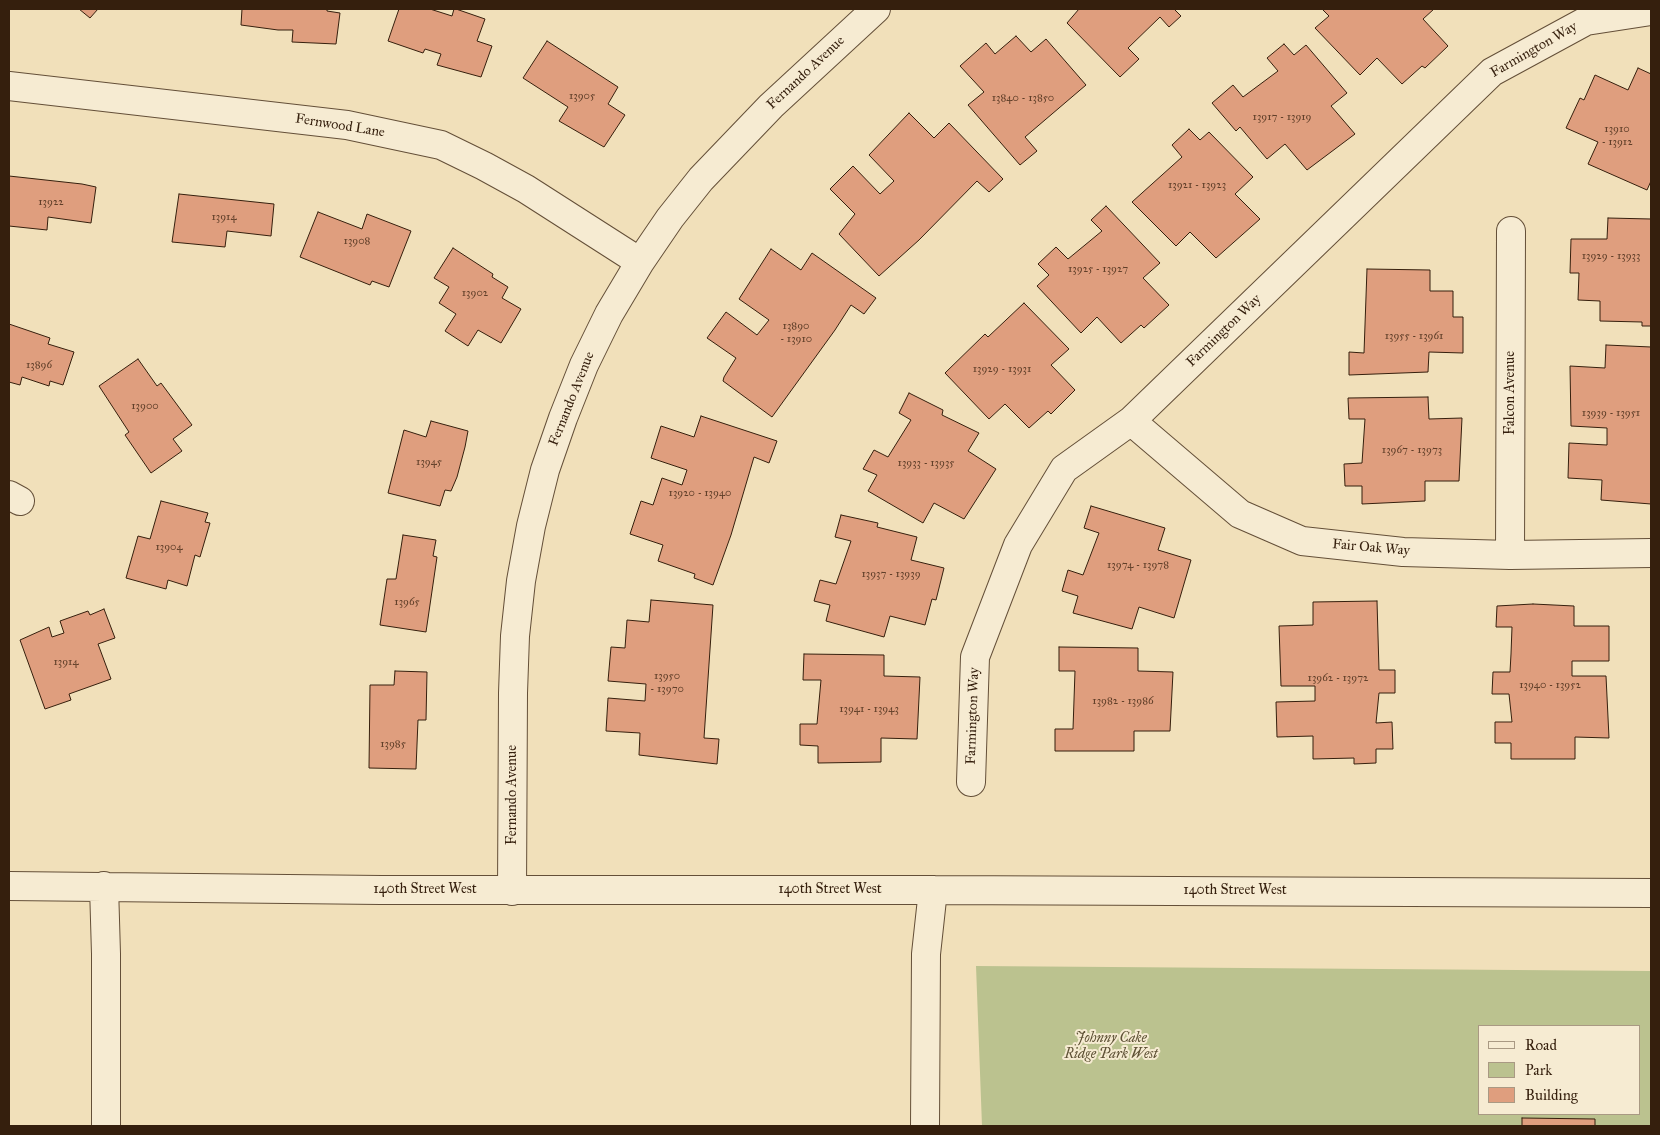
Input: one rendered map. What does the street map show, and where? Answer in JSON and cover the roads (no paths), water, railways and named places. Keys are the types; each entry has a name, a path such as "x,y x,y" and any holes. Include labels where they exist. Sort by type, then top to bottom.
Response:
{"street":[{"name":"Fernando Avenue","path":"512,890 513,692 515,636 521,581 531,526 545,470 584,365 609,314 640,262 670,218 701,179 734,142 771,106 876,9"},
{"name":"Farmington Way","path":"971,782 975,658 1018,545 1064,469 1130,421 1492,72 1586,21 1651,11"},
{"name":"Fernwood Lane","path":"9,86 347,125 395,134 441,146 484,166 526,189 640,262"},
{"name":"Falcon Avenue","path":"1510,555 1511,232"},
{"name":"Fair Oak Way","path":"1130,421 1240,514 1302,541 1403,552 1510,555 1651,552"},
{"name":"140th Street West","path":"9,886 512,890 1651,892"},
{"path":"104,886 106,1126"},
{"path":"925,1126 926,954 933,890"}],"park label":[{"name":"Johnny Cake Ridge Park West","path":"1111,1048"}]}
